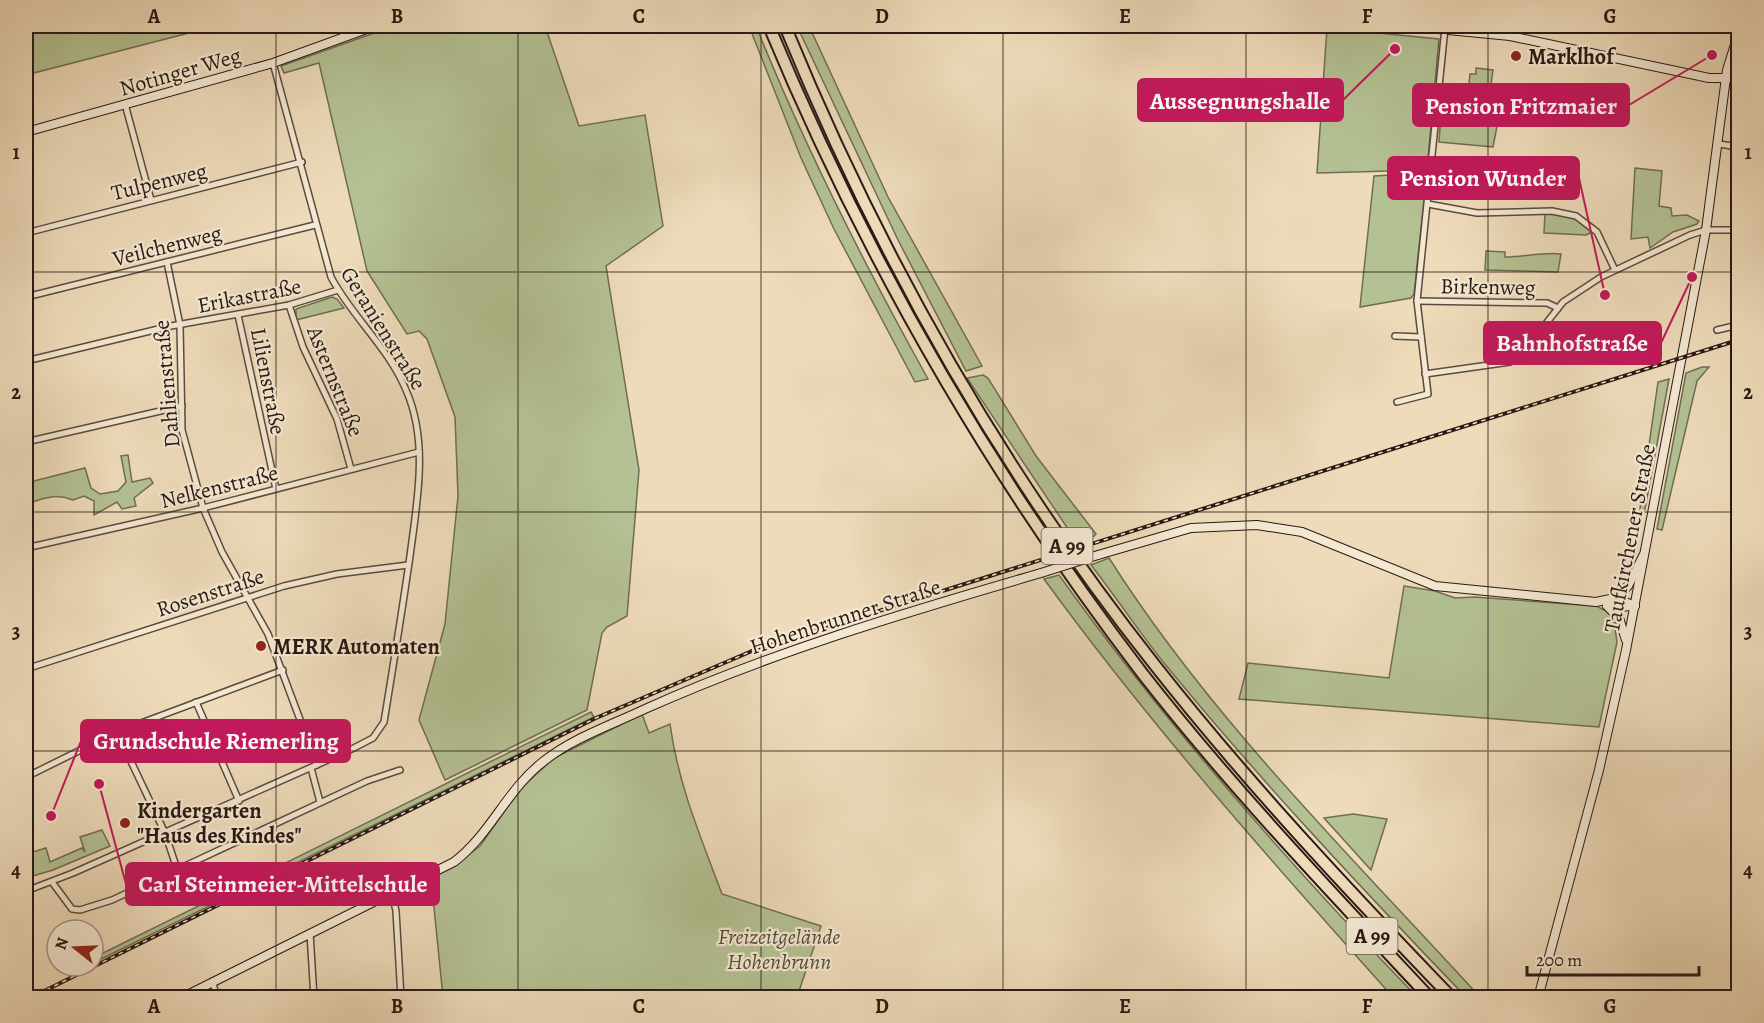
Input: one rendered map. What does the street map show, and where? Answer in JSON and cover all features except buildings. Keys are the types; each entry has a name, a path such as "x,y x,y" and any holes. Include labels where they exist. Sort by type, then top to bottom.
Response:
{"highway":[{"name":"A 99","path":"769,26 816,136 876,258 952,393 1014,494 1109,628 1178,717 1253,806 1430,998"},
{"name":"A 99","path":"785,26 829,129 889,252 965,387 1072,554 1152,662 1262,793 1452,998"}],"street":[{"name":"Notinger Weg","path":"26,132 273,63 375,26"},
{"path":"1407,26 1510,36 1709,78 1738,78"},
{"path":"1397,402 1428,394 1417,301 1444,28"},
{"name":"Taufkirchener Straße","path":"1538,998 1594,790 1627,646 1706,230 1726,79 1738,35"},
{"name":"Geranienstraße","path":"273,63 302,162 325,262 338,290 376,340 406,388 417,423 419,452 420,468 408,565 384,722 373,738 317,765"},
{"path":"125,105 151,200"},
{"path":"1719,144 1738,147"},
{"name":"Tulpenweg","path":"26,233 302,162"},
{"path":"1428,204 1484,214 1552,211 1576,216 1597,232 1616,270"},
{"name":"Veilchenweg","path":"26,297 315,225"},
{"path":"1425,374 1510,362 1533,340 1558,308 1582,288 1672,241 1706,230 1738,230"},
{"name":"Dahlienstraße","path":"167,262 180,325 185,445 203,508 222,552 248,597 283,670 317,765"},
{"name":"Erikastraße","path":"26,361 180,325 289,306 338,290"},
{"name":"Birkenweg","path":"1417,301 1547,303 1558,308"},
{"name":"Asternstraße","path":"289,306 303,347 337,420 351,469"},
{"name":"Lilienstraße","path":"238,315 276,489"},
{"path":"1717,330 1738,325"},
{"path":"1395,336 1421,337"},
{"path":"26,442 182,406"},
{"name":"Nelkenstraße","path":"26,548 203,508 419,452"},
{"name":"Hohenbrunner Straße","path":"181,998 454,862 483,836 519,784 544,761 570,744 757,663 1098,555 1191,528 1257,525 1302,532 1435,586 1596,602 1607,606 1628,608 1635,606"},
{"path":"1635,606 1615,598 1628,586 1646,553"},
{"name":"Rosenstraße","path":"26,669 248,597 333,574 408,565"},
{"name":"Hohenbrunner Straße","path":"1596,602 1615,598"},
{"path":"1607,606 1619,618 1627,646"},
{"path":"26,777 117,732 283,670"},
{"path":"196,702 239,801"},
{"path":"117,732 165,832 177,869"},
{"path":"26,891 52,882 317,765"},
{"path":"311,768 320,802"},
{"path":"52,882 70,907 80,910 112,900 320,802 383,774 400,770"},
{"path":"392,893 396,911 401,998"},
{"path":"310,933 314,998"},
{"path":"213,981 216,998"}],"green space":[{"path":"26,26 216,26 26,75"},
{"path":"394,26 545,26 579,126 645,115 663,226 606,266 639,470 627,616 607,627 602,633 587,710 445,780 419,720 445,624 458,496 455,417 427,339 419,331 407,334 367,271 319,63 284,73 281,66"},
{"path":"749,26 756,26 836,205 928,379 915,382 834,229 801,158"},
{"path":"797,26 809,26 888,197 982,366 966,371 898,240"},
{"path":"1327,28 1439,39 1427,170 1317,173"},
{"path":"1476,68 1493,70 1487,112 1489,119 1498,121 1493,147 1439,142 1442,98 1467,101 1470,74 1476,74"},
{"path":"1635,168 1662,171 1659,206 1671,208 1672,216 1687,215 1699,221 1697,224 1673,232 1650,248 1648,237 1631,239"},
{"path":"1427,173 1414,294 1411,298 1360,307 1374,176"},
{"path":"1545,213 1574,218 1592,232 1586,235 1544,233"},
{"path":"1486,251 1505,252 1505,257 1561,254 1558,272 1485,270"},
{"path":"332,297 337,299 344,308 296,320 296,309"},
{"path":"1709,367 1697,381 1662,530 1657,529 1686,373"},
{"path":"983,375 988,378 1036,456 1096,534 1091,539 1078,544 967,378"},
{"path":"1669,379 1645,509 1638,523 1658,382"},
{"path":"128,455 132,482 150,478 153,483 134,498 136,506 122,509 117,502 94,515 94,501 84,496 73,500 44,498 27,504 26,516 26,483 85,468 91,488 100,494 118,491 126,482 121,456"},
{"path":"1109,558 1149,617 1237,731 1333,839 1480,997 1466,997 1388,916 1200,707 1091,565"},
{"path":"1059,575 1142,686 1230,792 1322,896 1417,997 1393,997 1213,792 1127,687 1044,579"},
{"path":"1404,586 1435,591 1455,598 1475,597 1596,606 1613,614 1617,642 1599,727 1239,699 1248,663 1389,678"},
{"path":"591,712 594,717 105,957 105,952"},
{"name":"Freizeitgelände Hohenbrunn","path":"642,714 649,733 670,724 684,789 722,894 821,926 797,997 443,997 431,878 456,864 480,846 520,789 554,758"},
{"path":"1353,814 1387,819 1371,870 1324,818"},
{"path":"102,830 110,846 53,870 26,878 26,854 46,848 50,862 82,848 85,852 80,837"}],"railway":[{"path":"30,998 596,718 752,651 1738,340"}],"place":[{"name":"Aussegnungshalle","path":"1395,49"},
{"name":"Pension Fritzmaier","path":"1712,55"},
{"name":"Marklhof","path":"1516,56"},
{"name":"Bahnhofstraße","path":"1692,277"},
{"name":"Pension Wunder","path":"1605,295"},
{"name":"MERK Automaten","path":"261,646"},
{"name":"Carl Steinmeier-Mittelschule","path":"99,784"},
{"name":"Grundschule Riemerling","path":"51,816"},
{"name":"Kindergarten \"Haus des Kindes\"","path":"125,823"}]}
